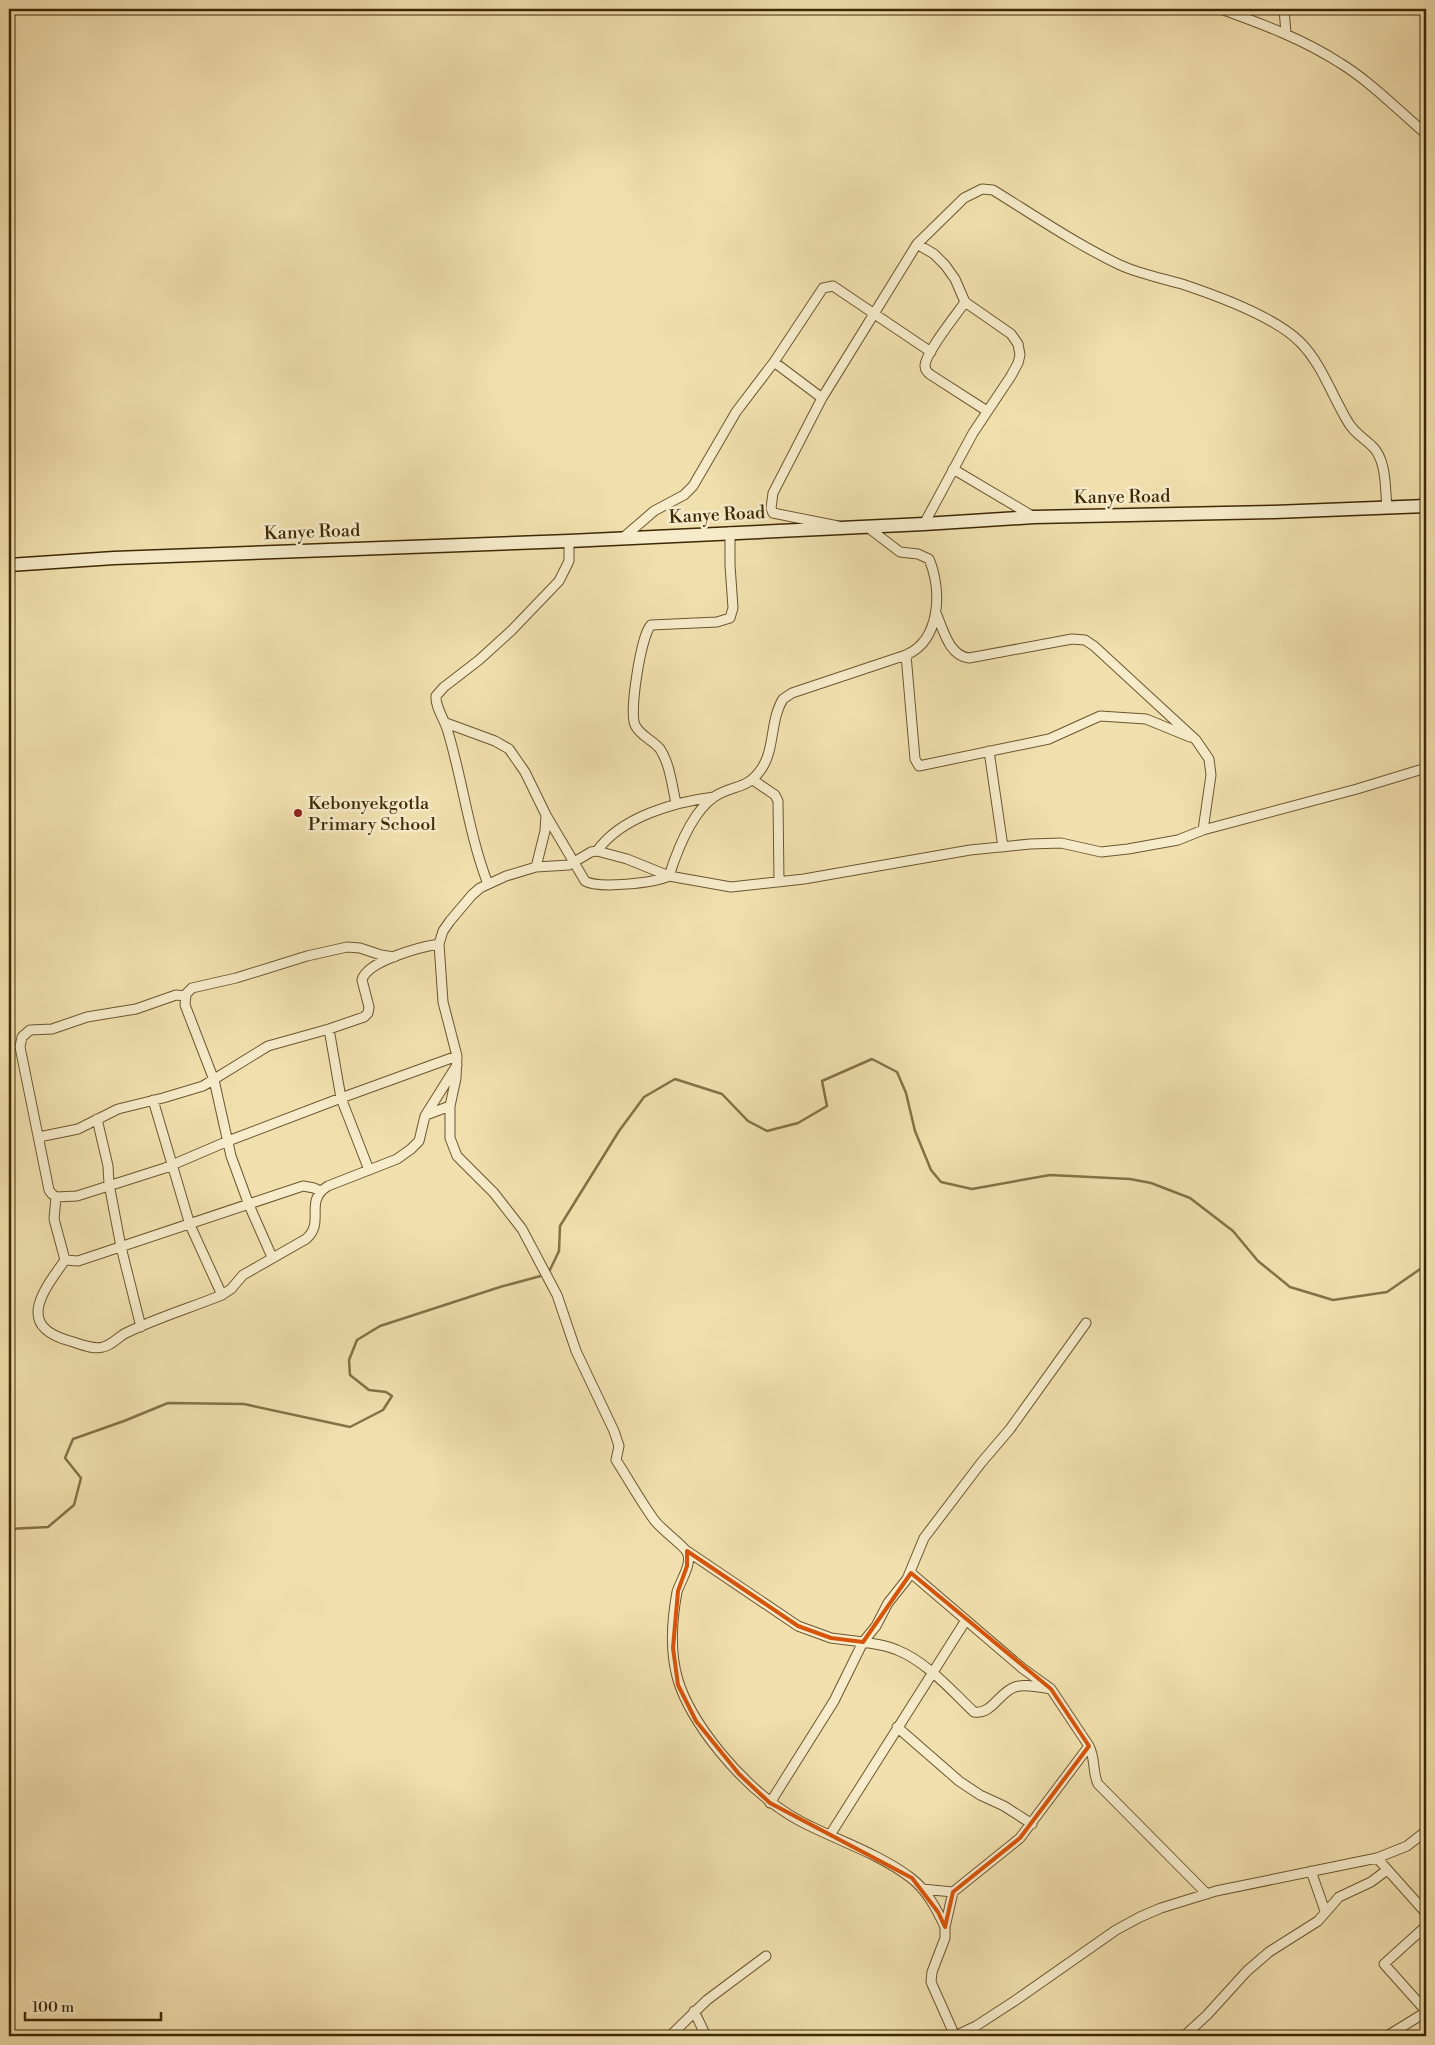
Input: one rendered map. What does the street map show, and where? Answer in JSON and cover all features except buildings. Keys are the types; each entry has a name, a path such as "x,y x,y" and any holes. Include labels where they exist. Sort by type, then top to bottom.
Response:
{"main road":[{"name":"Kanye Road","path":"9,565 114,558 924,524 1034,516 1426,506"}],"street":[{"path":"1221,9 1286,33 1340,62 1360,76 1426,134"},
{"path":"1284,9 1286,33"},
{"path":"841,527 815,520 778,516 773,513 771,508 773,493 822,398 876,313 893,280 917,244 942,217 964,198 982,189 993,190 1071,238 1121,265 1223,300 1286,330 1301,343 1316,364 1329,384 1350,425 1374,447 1380,458 1387,508"},
{"path":"917,244 934,254 946,265 965,302 1011,334 1018,344 1020,356 1018,363 953,469 924,524"},
{"path":"624,538 654,511 679,498 693,486 736,412 774,362 823,288 833,286 876,313 931,352"},
{"path":"965,302 931,352 925,366 926,372 987,411"},
{"path":"774,362 822,398"},
{"path":"953,469 1034,516"},
{"path":"597,851 605,840 629,823 676,803 714,797 753,780 766,760 781,702 786,696 917,651 922,646 929,634 936,613 937,598 933,567 929,559 918,554 900,552 866,526"},
{"path":"676,803 664,755 658,746 638,730 634,722 633,708 639,665 645,636 651,625 717,622 730,618 733,608 730,532"},
{"path":"488,884 474,842 446,723 437,703 438,694 505,636 559,581 569,561 569,540"},
{"path":"936,613 955,653 962,658 1072,640 1085,640 1103,653 1196,740 1209,759 1211,775 1204,830"},
{"path":"906,655 917,764 924,766 989,751 1027,745 1049,739 1091,718 1100,716 1146,719 1196,740"},
{"path":"446,723 495,741 509,749 525,772 546,815 585,881 595,885 656,882 669,876 685,835 700,811 714,797"},
{"path":"989,751 1003,847"},
{"path":"1051,1689 1015,1687 1002,1695 987,1710 980,1713 974,1712 932,1674 898,1650 863,1642 831,1638 798,1626 687,1552 667,1535 654,1520 616,1460 619,1446 614,1431 576,1351 557,1295 529,1241 508,1208 457,1156 450,1138 450,1106 457,1060 442,1002 439,944 443,931 472,895 488,884 536,867 562,866 597,851 626,859 669,876 731,887 844,873 970,850 1049,842 1101,852 1178,840 1204,830 1357,789 1426,768"},
{"path":"753,780 774,795 778,801 779,882"},
{"path":"536,867 545,831 546,815"},
{"path":"39,1137 78,1128 118,1109 187,1091 214,1080 268,1046 329,1029 367,1015 369,1007 362,978 369,969 394,957 439,944"},
{"path":"272,1257 249,1205 228,1141 214,1080 185,1005 185,996 192,988 236,978 307,956 346,947 360,948 394,957"},
{"path":"185,996 176,995 136,1009 87,1017 52,1028 30,1030 20,1040 49,1190 52,1194 56,1196 77,1196 172,1165 228,1141 341,1098 457,1060"},
{"path":"329,1029 341,1098 369,1170"},
{"path":"56,1196 54,1219 64,1260 47,1286 39,1304 39,1319 46,1331 55,1337 98,1348 108,1345 125,1333 222,1296 231,1289 242,1275 300,1243 312,1233 316,1222 314,1203 320,1191 328,1186 397,1159 416,1145 457,1060"},
{"path":"153,1100 190,1225 222,1296"},
{"path":"430,1114 450,1106"},
{"path":"430,1114 449,1124"},
{"path":"97,1119 108,1166 109,1184 121,1247 141,1327"},
{"path":"64,1260 78,1261 303,1186 320,1191"},
{"path":"770,1803 834,1701 863,1642 876,1626 888,1603 911,1573 924,1538 971,1476 1010,1429 1086,1323"},
{"path":"687,1552 689,1559 678,1591 673,1634 678,1685 696,1721 739,1774 770,1803 800,1821 894,1867 912,1878 922,1889 938,1912 944,1927 945,1938 932,1972 931,1982 955,2036 976,2026 1016,2000 1116,1930 1161,1908 1256,1882 1378,1858 1407,1846 1426,1831"},
{"path":"911,1573 1022,1668 1051,1689 1094,1754 1095,1779 1098,1784 1207,1894"},
{"path":"830,1835 966,1620"},
{"path":"897,1727 959,1781 1032,1824"},
{"path":"944,1927 953,1892 1007,1851 1032,1824 1089,1746"},
{"path":"1378,1858 1426,1913"},
{"path":"1184,2036 1207,2015 1247,1971 1269,1952 1310,1926 1339,1897 1371,1882 1387,1870"},
{"path":"1310,1871 1325,1911"},
{"path":"922,1889 953,1892"},
{"path":"1386,2036 1426,2012 1384,1964 1426,1926"},
{"path":"670,2036 694,2012 726,1985 766,1956"},
{"path":"694,2012 706,2036"}],"highlighted area":[{"path":"687,1551 798,1626 831,1638 863,1642 911,1573 1051,1689 1089,1746 1020,1838 953,1892 945,1927 938,1912 912,1878 770,1803 739,1774 696,1721 678,1685 673,1648 678,1591 687,1566"}],"waterway":[{"path":"9,1529 48,1527 74,1505 81,1478 65,1458 73,1439 168,1403 244,1404 350,1427 383,1410 392,1396 386,1392 369,1390 350,1375 349,1360 357,1340 380,1326 500,1287 548,1274 559,1251 560,1226 619,1131 644,1097 675,1079 722,1094 748,1121 767,1131 798,1123 827,1106 822,1081 872,1059 897,1072 906,1093 915,1131 931,1170 941,1182 972,1189 1050,1175 1130,1179 1151,1183 1190,1198 1233,1231 1258,1261 1290,1287 1333,1300 1387,1292 1426,1265"}],"place":[{"name":"Kebonyekgotla Primary School","path":"298,813"}]}
